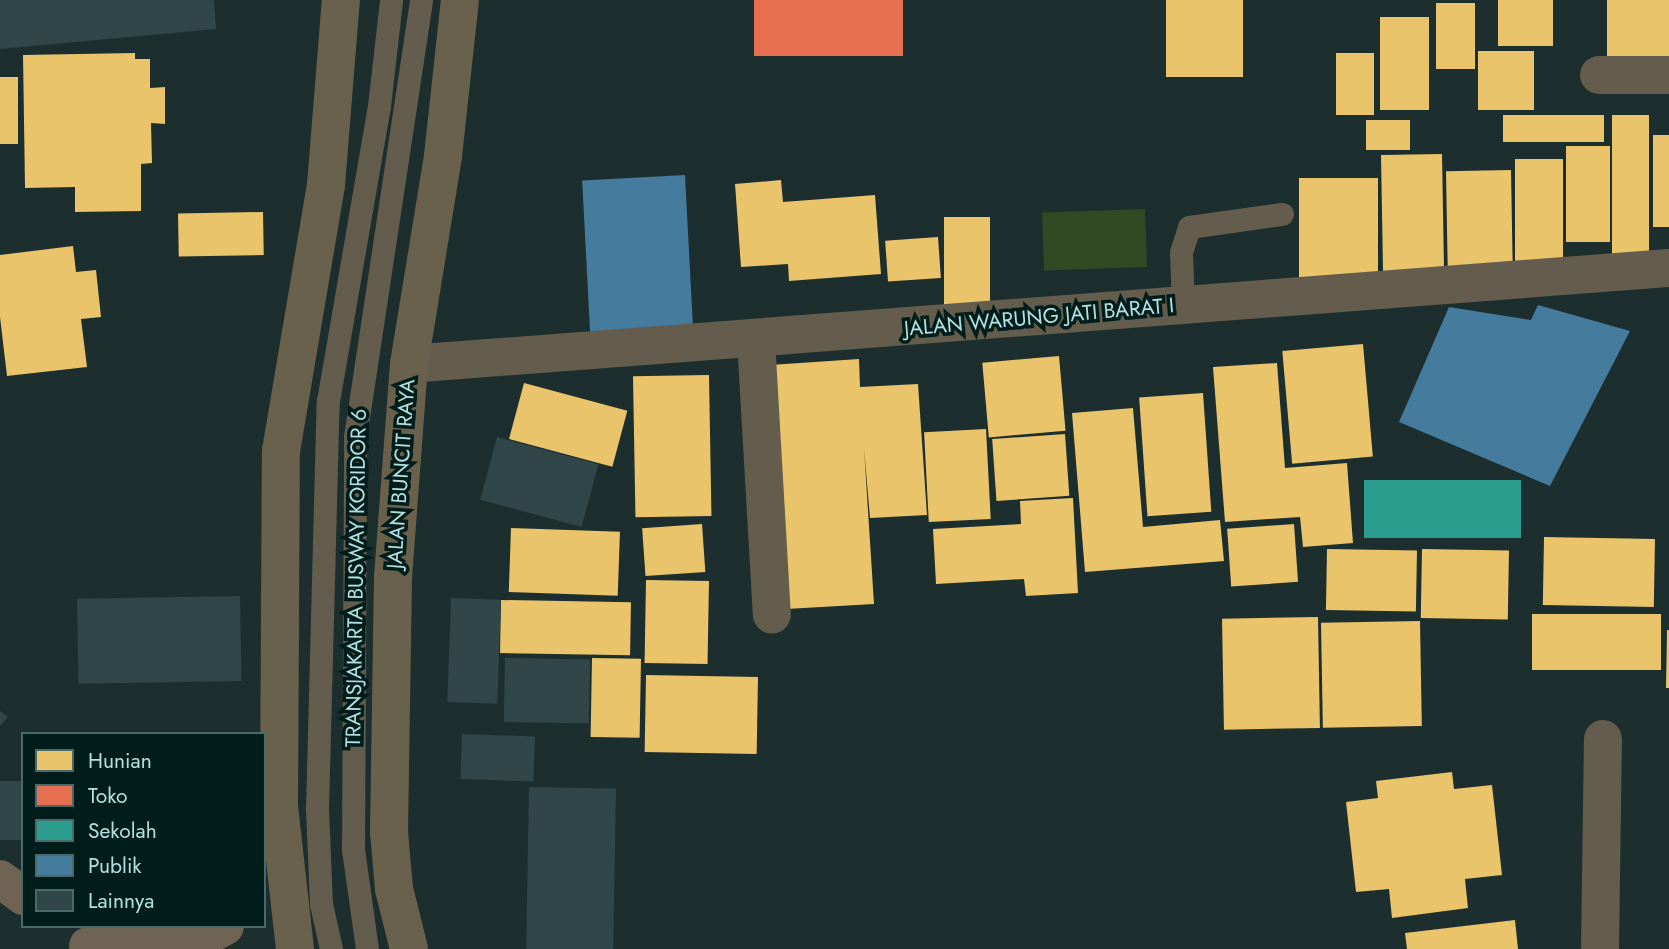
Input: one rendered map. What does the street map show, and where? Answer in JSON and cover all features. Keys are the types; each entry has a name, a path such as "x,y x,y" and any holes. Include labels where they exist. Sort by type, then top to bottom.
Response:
{"main road":[{"path":"295,949 279,807 281,452 326,185 341,0"},
{"name":"JALAN BUNCIT RAYA","path":"409,949 394,889 389,832 393,577 409,364 443,156 460,0"},
{"path":"266,856 279,807"},
{"path":"0,879 21,895"},
{"path":"81,940 153,946 201,939 221,928"}],"street":[{"path":"1599,75 1669,75"},
{"name":"JALAN WARUNG JATI BARAT I","path":"409,364 756,340 1669,268"},
{"path":"756,340 772,615"},
{"path":"1600,949 1603,739"}],"lane":[{"name":"TRANSJAKARTA BUSWAY KORIDOR 6","path":"331,949 321,904 317,809 328,401 379,106 391,0"},
{"name":"TRANSJAKARTA BUSWAY KORIDOR 6","path":"367,949 353,850 355,437 421,0"},
{"path":"1183,306 1181,252 1189,227 1282,214"}],"green space":[{"path":"1145,209 1147,267 1044,271 1042,213"}],"building: Hunian":[{"path":"1166,0 1243,0 1243,77 1166,77"},
{"path":"1498,0 1553,0 1553,46 1498,46"},
{"path":"1607,0 1669,0 1669,68 1607,68"},
{"path":"1436,3 1475,3 1475,69 1436,69"},
{"path":"1380,17 1429,17 1429,110 1380,110"},
{"path":"1478,51 1534,51 1534,110 1478,110"},
{"path":"135,53 135,59 150,59 150,88 165,87 165,124 151,123 152,163 141,164 141,211 75,212 75,187 25,188 23,55"},
{"path":"1336,53 1374,53 1374,115 1336,115"},
{"path":"0,77 18,77 18,144 0,144"},
{"path":"1503,115 1604,115 1604,142 1503,142"},
{"path":"1612,115 1649,115 1649,257 1612,257"},
{"path":"1366,120 1410,120 1410,150 1366,150"},
{"path":"1653,135 1669,135 1669,227 1653,227"},
{"path":"1566,146 1610,146 1610,242 1566,242"},
{"path":"1442,154 1444,276 1383,277 1381,155"},
{"path":"1515,159 1563,159 1563,262 1515,262"},
{"path":"1511,170 1513,266 1448,267 1446,171"},
{"path":"1299,178 1378,178 1378,284 1299,284"},
{"path":"781,180 783,202 875,195 881,274 789,281 788,264 741,267 735,184"},
{"path":"263,212 264,255 179,256 178,213"},
{"path":"944,217 990,217 990,309 944,309"},
{"path":"938,237 941,278 888,282 885,241"},
{"path":"73,246 76,272 96,270 101,317 81,319 87,367 7,376 0,317 0,255"},
{"path":"1363,344 1373,457 1292,464 1282,351"},
{"path":"1059,356 1066,431 989,437 982,363"},
{"path":"859,359 860,387 918,384 927,515 870,518 864,448 874,604 786,609 770,365"},
{"path":"1277,363 1285,468 1347,463 1353,543 1303,547 1300,517 1225,522 1213,367"},
{"path":"709,375 711,516 635,517 633,376"},
{"path":"524,383 627,411 612,467 509,439"},
{"path":"1203,393 1211,512 1147,516 1139,397"},
{"path":"1133,408 1143,527 1220,520 1224,561 1085,572 1072,413"},
{"path":"986,429 991,519 929,522 924,432"},
{"path":"1065,434 1069,496 997,501 992,439"},
{"path":"1073,498 1078,593 1026,596 1024,579 936,584 933,529 1021,524 1020,501"},
{"path":"702,524 705,572 645,576 642,528"},
{"path":"1294,524 1298,582 1231,587 1227,529"},
{"path":"511,528 620,532 618,596 509,592"},
{"path":"1544,537 1655,539 1654,607 1543,605"},
{"path":"1327,549 1417,551 1416,612 1326,610"},
{"path":"1422,549 1509,551 1508,620 1421,618"},
{"path":"646,580 709,581 708,664 645,663"},
{"path":"501,600 631,602 630,655 500,653"},
{"path":"1532,614 1661,614 1661,670 1532,670"},
{"path":"1318,617 1320,728 1224,730 1222,619"},
{"path":"1420,621 1422,726 1323,728 1321,623"},
{"path":"1669,630 1669,688 1666,688"},
{"path":"592,658 641,659 640,738 591,737"},
{"path":"646,675 758,677 757,754 645,752"},
{"path":"1452,772 1454,789 1492,785 1502,875 1465,879 1468,908 1392,918 1389,889 1356,892 1346,802 1378,798 1376,781"},
{"path":"1515,920 1518,949 1407,949 1405,933"}],"building: Toko":[{"path":"754,0 903,0 903,56 754,56"}],"building: Sekolah":[{"path":"1364,480 1521,480 1521,538 1364,538"}],"building: Publik":[{"path":"685,175 693,327 590,332 582,180"},
{"path":"1538,305 1630,331 1550,486 1399,422 1449,307 1531,320"}],"building: Lainnya":[{"path":"0,0 214,0 216,29 0,49"},
{"path":"497,437 598,464 582,527 480,500"},
{"path":"240,596 241,681 79,684 77,599"},
{"path":"451,598 501,600 497,704 447,702"},
{"path":"505,658 590,659 589,723 504,722"},
{"path":"0,711 8,717 0,726"},
{"path":"462,734 535,737 533,782 460,779"},
{"path":"0,781 21,781 21,840 0,840"},
{"path":"529,787 616,789 613,949 526,949"}]}
